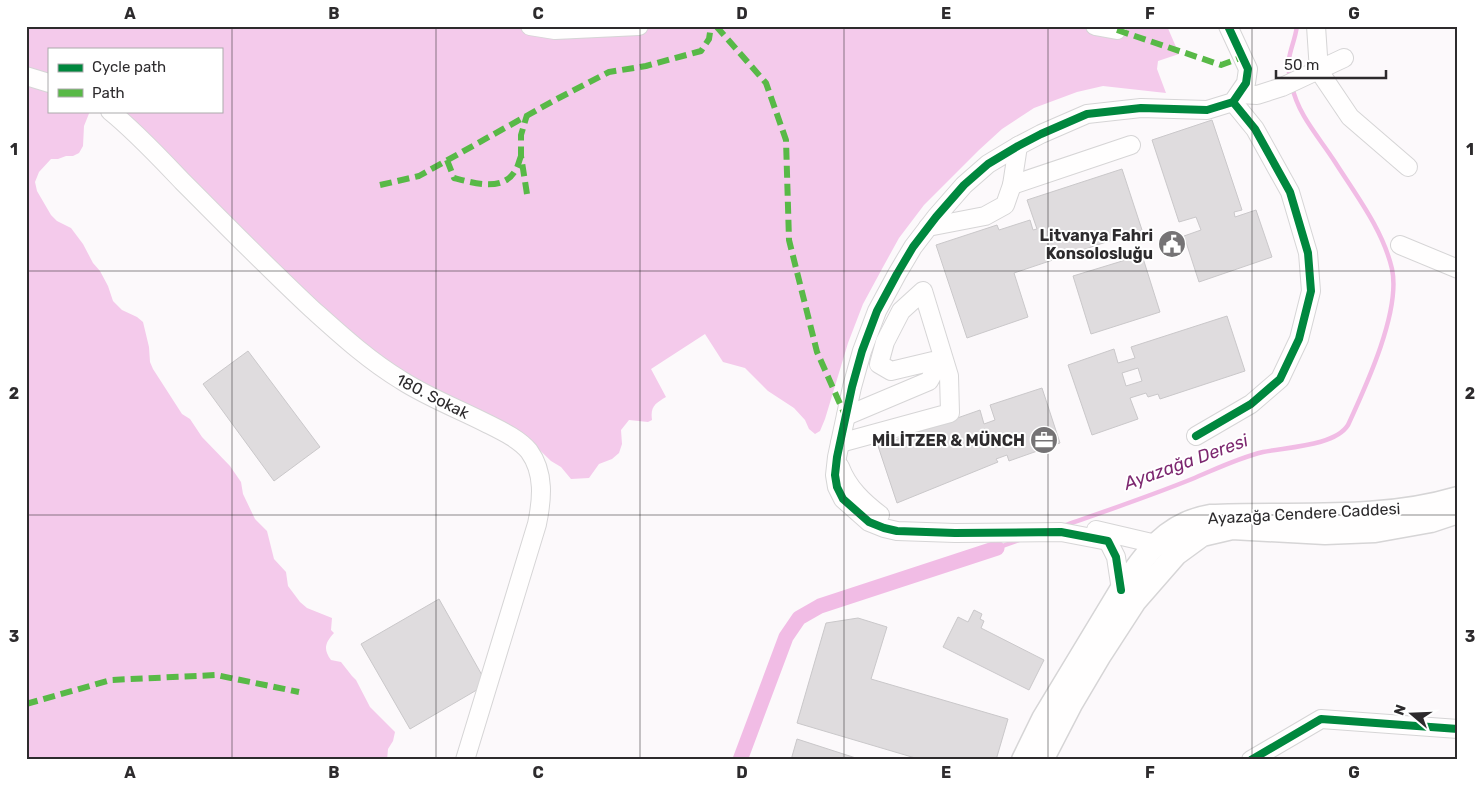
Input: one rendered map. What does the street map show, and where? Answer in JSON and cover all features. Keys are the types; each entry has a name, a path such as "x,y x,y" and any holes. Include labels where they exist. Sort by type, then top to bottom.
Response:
{"main road":[{"name":"Ayazağa Cendere Caddesi","path":"1043,719 1132,573 1167,533 1196,518 1210,516 1362,514 1413,508 1458,498"},
{"name":"Ayazağa Cendere Caddesi","path":"1100,655 1141,594 1176,554 1202,535 1232,528 1325,533 1375,531 1431,521 1458,512"},
{"path":"1042,760 1051,740 1100,655"},
{"path":"1058,760 1100,655"},
{"path":"1011,760 1043,719"},
{"path":"1023,760 1043,719"}],"street":[{"path":"530,26 555,30 639,26"},
{"path":"1095,26 1117,30"},
{"path":"1228,26 1248,70 1246,83 1236,98"},
{"path":"1316,26 1318,71 1350,117 1408,167"},
{"path":"1156,544 1087,532 1057,524 1010,528 910,526 883,518 866,504 846,482 838,450 860,360 877,311 913,246 959,191 988,164 1018,146 1086,114 1141,108 1207,110 1236,98 1257,95 1282,87 1344,58"},
{"path":"26,76 48,83"},
{"path":"1196,436 1251,404 1280,379 1300,339 1311,292 1308,253 1290,192 1236,98"},
{"name":"180. Sokak","path":"111,112 271,272 353,347 401,381 503,432 518,441 529,451 541,482 541,503 537,524 465,760"},
{"path":"1012,185 1131,145"},
{"path":"928,228 985,216 1005,205 1012,185 1018,146"},
{"path":"1400,245 1458,269"},
{"path":"838,450 950,413 949,376 923,291 901,312 885,342 879,364 891,371 933,361 935,370 929,380 846,416"},
{"path":"1087,532 1108,541 1113,549 1121,590"},
{"path":"1251,760 1321,719 1458,729"}],"shaded area":[{"path":"26,26 1167,26 1179,54 1158,61 1157,69 1166,93 1103,86 1077,92 1034,108 1002,129 924,205 899,238 863,304 848,343 820,431 815,434 809,429 805,420 794,408 768,391 745,368 723,362 705,334 651,369 666,397 654,406 652,420 648,422 629,420 621,430 622,444 619,453 612,459 599,464 589,478 571,479 561,467 551,461 521,432 433,390 357,343 122,112 222,112 222,48 48,48 48,112 90,112 84,126 83,146 79,153 73,156 51,159 39,172 35,182 37,191 51,215 57,221 71,228 83,244 108,286 113,301 122,310 143,322 153,369 182,414 190,419 202,437 230,466 241,482 243,494 255,519 267,531 274,559 286,572 288,586 307,608 332,618 331,630 334,633 326,646 328,656 331,660 341,662 356,680 370,707 395,732 393,741 388,749 387,760 26,760"}],"building":[{"path":"1212,120 1242,210 1234,212 1235,217 1256,210 1272,257 1199,282 1184,236 1201,230 1196,217 1179,222 1152,140"},
{"path":"1122,169 1142,230 1014,273 1028,317 967,338 936,245 997,225 999,230 1030,220 1033,230 1037,229 1027,200"},
{"path":"1142,255 1160,312 1091,334 1073,276"},
{"path":"1227,316 1245,371 1160,399 1158,394 1148,397 1146,393 1130,398 1138,419 1092,435 1068,365 1114,349 1118,363 1135,358 1131,347","holes":["1138,368 1142,381 1126,386 1122,373"]},
{"path":"248,351 320,447 274,481 203,384"},
{"path":"1042,388 1060,443 1009,461 1007,455 996,459 998,462 897,503 878,446 980,410 984,424 995,420 990,405"},
{"path":"439,599 487,684 410,729 361,644"},
{"path":"974,610 982,614 980,619 984,621 981,628 1044,660 1029,690 943,647 958,617 968,622"},
{"path":"858,618 887,627 871,679 1008,719 996,760 922,760 797,723 826,623"},
{"path":"797,739 862,760 791,760"}],"waterway":[{"name":"Ayazağa Deresi","path":"1290,78 1289,57 1297,26"},
{"name":"Ayazağa Deresi","path":"1063,526 1192,479 1245,457 1322,441 1342,432 1348,425 1372,370 1387,327 1393,286 1392,269 1376,227 1304,116 1292,86"},
{"name":"Ayazağa Deresi","path":"997,548 1022,539"},
{"name":"Ayazağa Deresi","path":"740,760 786,637 799,618 820,606 997,548"}],"marked path":[{"path":"380,185 419,176 609,72 646,66 701,51 709,39 711,26"},
{"path":"716,26 766,83 786,140 789,240 817,352 845,415"},
{"path":"1117,30 1221,65 1243,57"},
{"path":"527,115 521,135 521,156 527,194"},
{"path":"447,160 454,178 478,184 495,184 510,178 521,156"},
{"path":"26,704 111,680 216,675 299,692"}],"cycle path":[{"path":"1121,590 1116,557 1108,541 1061,532 955,533 897,531 869,522 843,499 837,487 835,475 837,457 852,387 862,351 877,311 913,247 964,185 988,164 1018,146 1087,114 1141,108 1207,110 1233,102 1246,83 1248,69 1228,26"},
{"path":"1196,436 1251,404 1280,379 1299,339 1311,291 1308,253 1290,192 1255,129 1233,102"},
{"path":"1251,760 1321,719 1458,729"}],"place":[{"name":"Litvanya Fahri Konsolosluğu","path":"1172,244"},
{"name":"MİLİTZER & MÜNCH","path":"1044,440"}]}
